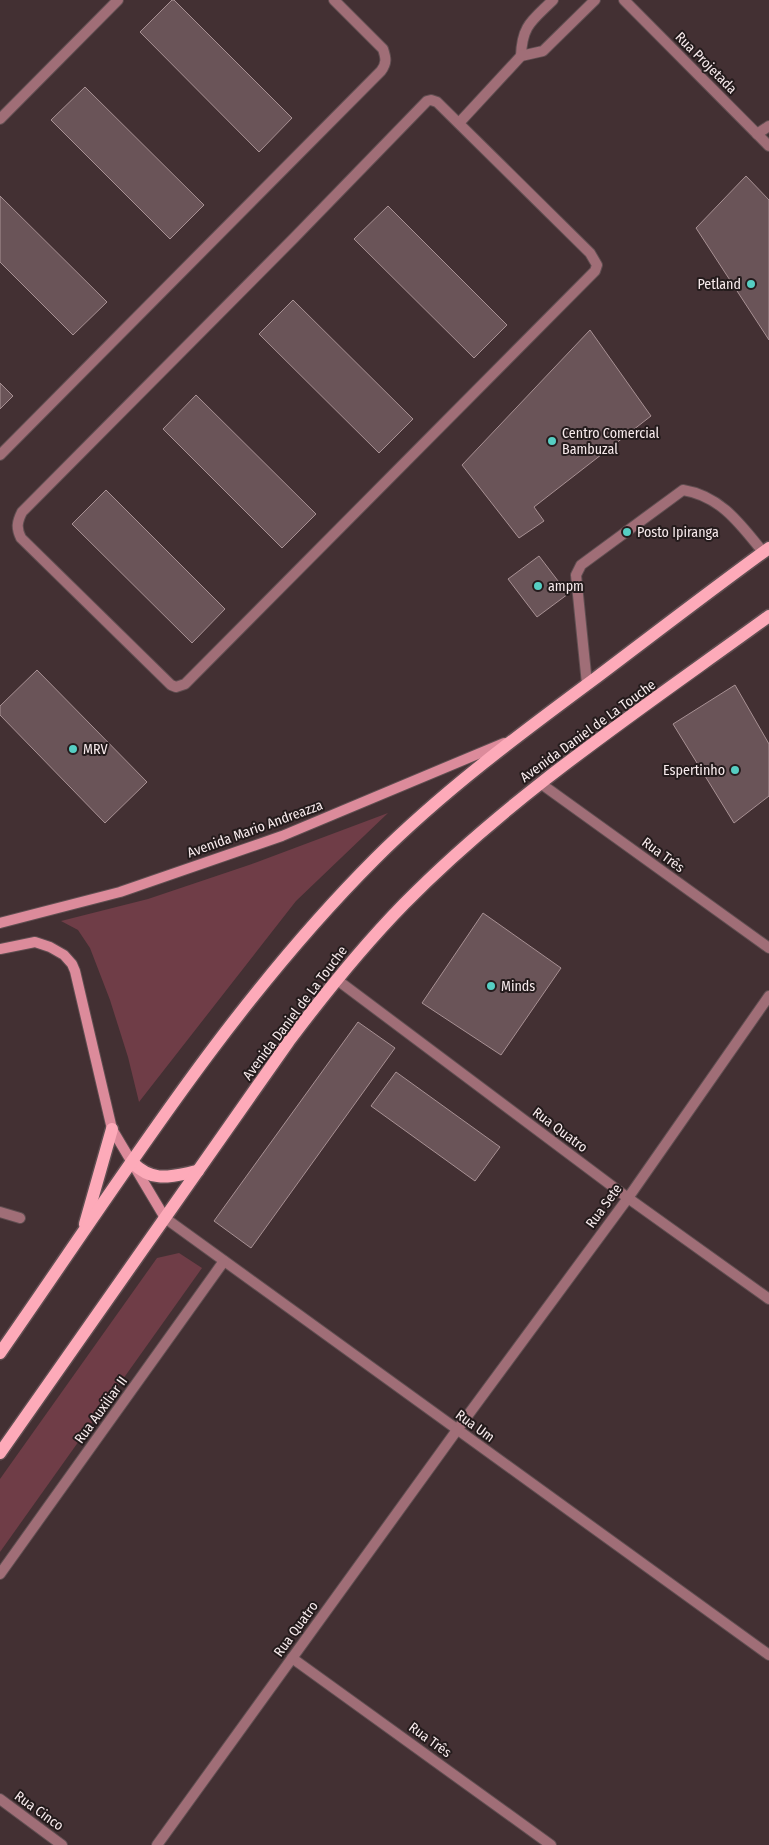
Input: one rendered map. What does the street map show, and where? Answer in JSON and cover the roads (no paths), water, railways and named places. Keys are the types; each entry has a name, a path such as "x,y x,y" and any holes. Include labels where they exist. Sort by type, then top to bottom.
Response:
{"main road":[{"path":"0,1353 132,1162 246,1005 312,926 375,859 449,790 512,740 766,550"},
{"name":"Avenida Daniel de La Touche","path":"0,1453 289,1041 336,979 410,899 493,822 540,784 769,616"},
{"name":"Avenida Mario Andreazza","path":"0,923 120,892 282,836 512,740"},
{"path":"0,949 35,942 40,943 64,955 72,964 83,997 112,1128 165,1218"},
{"path":"81,1236 112,1128"},
{"path":"132,1162 143,1172 154,1177 198,1171"}],"street":[{"path":"0,118 118,0"},
{"path":"0,455 382,71 386,65 383,49 334,0"},
{"path":"521,56 522,39 526,27 553,0"},
{"path":"459,123 521,56 543,51 595,0"},
{"name":"Rua Projetada","path":"624,0 769,146"},
{"path":"427,101 437,102 459,123 590,253 597,265 596,270 185,684 176,687 171,685 21,538 17,530 18,520 22,512 427,101"},
{"path":"757,134 769,126"},
{"path":"587,684 576,575 580,565 683,490 703,495 730,512 766,550"},
{"name":"Rua Três","path":"540,784 769,948"},
{"name":"Rua Quatro","path":"336,979 628,1198 769,1299"},
{"name":"Rua Sete","path":"457,1430 628,1198 769,996"},
{"path":"0,1212 20,1218"},
{"name":"Rua Um","path":"165,1218 769,1655"},
{"name":"Rua Auxiliar II","path":"0,1574 224,1261"},
{"name":"Rua Quatro","path":"157,1845 457,1430"},
{"name":"Rua Três","path":"292,1658 551,1845"},
{"name":"Rua Cinco","path":"0,1799 62,1845"}],"place":[{"name":"Petland","path":"751,284"},
{"name":"Centro Comercial Bambuzal","path":"552,441"},
{"name":"Posto Ipiranga","path":"627,532"},
{"name":"ampm","path":"538,586"},
{"name":"MRV","path":"73,749"},
{"name":"Espertinho","path":"735,770"},
{"name":"Minds","path":"491,986"}]}
